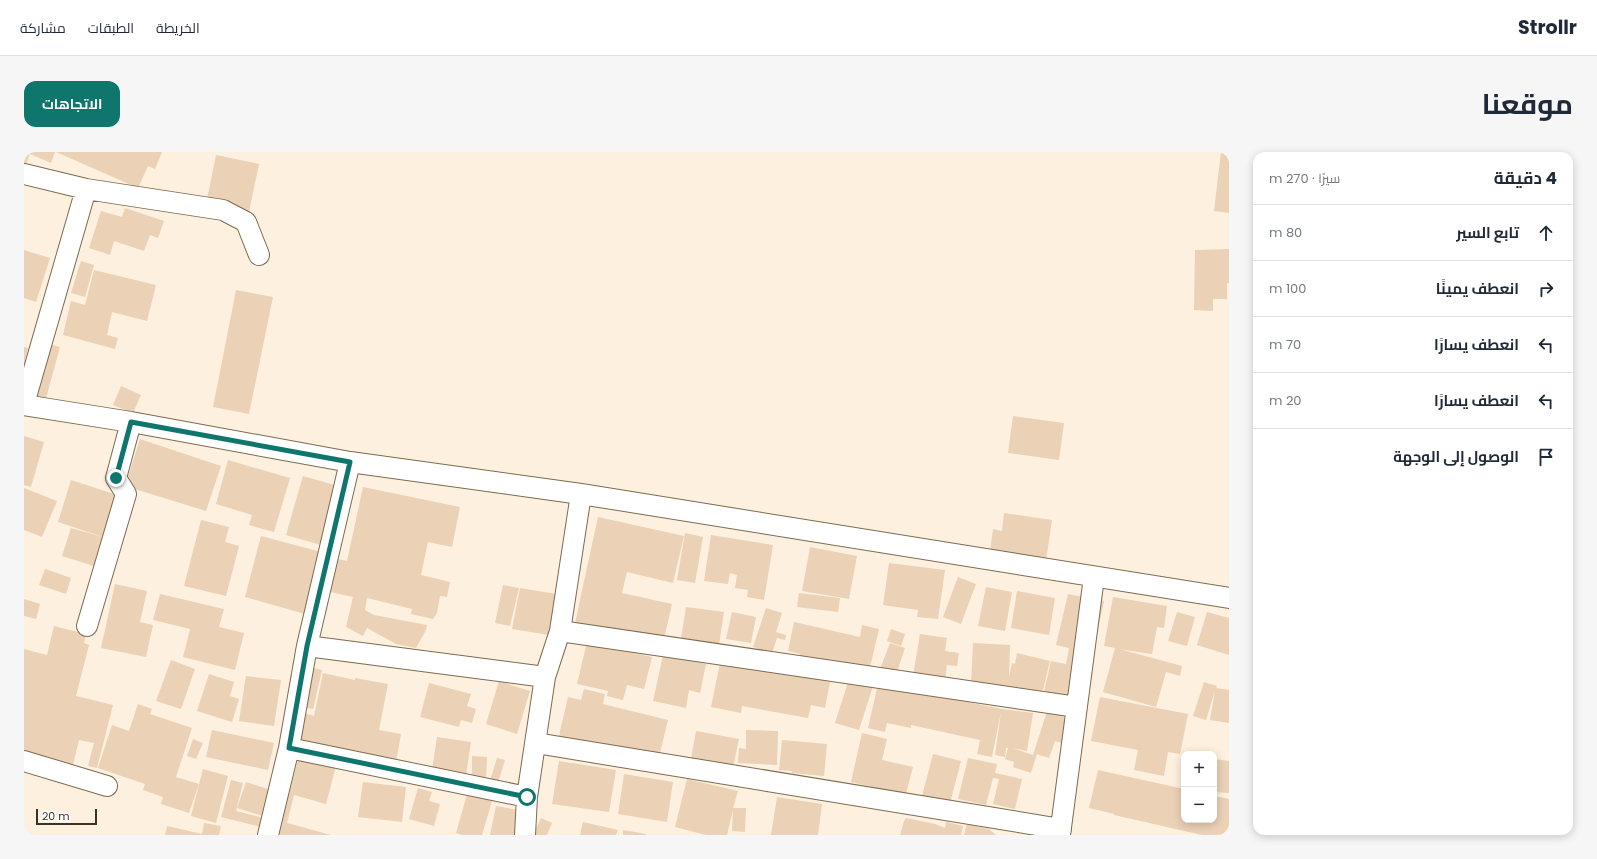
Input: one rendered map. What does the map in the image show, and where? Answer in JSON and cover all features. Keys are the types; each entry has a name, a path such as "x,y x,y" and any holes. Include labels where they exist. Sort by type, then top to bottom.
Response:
{"street":[{"path":"24,174 86,189 223,210 246,222 259,255"},
{"path":"86,189 24,404 350,462 581,494 1229,598"},
{"path":"88,626 126,494 116,478 131,422"},
{"path":"268,835 289,748 307,646 350,462"},
{"path":"525,835 527,797 545,677 560,630 581,494"},
{"path":"536,743 1061,832 1094,577"},
{"path":"560,630 1077,707"},
{"path":"307,646 545,677"},
{"path":"289,748 527,797"},
{"path":"24,761 107,786"}],"building":[{"path":"24,152 55,152 51,163 30,154 24,169"},
{"path":"56,152 162,152 155,169 148,166 138,188"},
{"path":"1221,152 1229,152 1229,213 1214,211"},
{"path":"216,155 259,164 249,212 206,204"},
{"path":"125,208 164,221 158,238 150,235 144,251 114,241 110,255 89,248 101,211 122,217"},
{"path":"1229,249 1229,283 1227,283 1227,299 1213,299 1213,311 1194,310 1195,250"},
{"path":"24,250 50,258 36,302 24,298"},
{"path":"81,261 94,265 85,297 71,293"},
{"path":"94,270 156,285 147,321 112,312 107,335 118,338 115,349 63,335 71,301 85,305"},
{"path":"236,290 273,297 249,414 213,407"},
{"path":"48,344 60,347 45,402 33,399"},
{"path":"24,347 28,348 25,360 32,363 24,384"},
{"path":"121,386 141,395 133,413 113,405"},
{"path":"1013,416 1064,423 1059,460 1008,453"},
{"path":"24,436 44,442 31,487 24,485"},
{"path":"140,439 221,466 206,511 125,486"},
{"path":"228,460 290,478 274,532 249,525 252,515 216,504"},
{"path":"303,476 338,486 321,545 286,535"},
{"path":"71,480 120,496 106,538 58,522"},
{"path":"363,487 460,507 452,547 428,542 421,575 450,582 447,597 440,596 437,613 433,619 411,614 412,609 367,598 365,610 374,615 427,625 426,630 416,648 396,644 367,628 363,636 346,627 353,597 326,591 333,558 347,561"},
{"path":"24,488 57,501 42,537 24,530"},
{"path":"1004,513 1052,520 1046,560 990,552 993,529 1002,531"},
{"path":"598,517 684,536 673,583 627,572 622,593 672,604 664,639 618,629 617,632 575,623"},
{"path":"201,520 229,527 225,542 239,546 226,596 184,586"},
{"path":"71,528 106,538 97,567 62,556"},
{"path":"685,533 703,537 695,583 677,580"},
{"path":"711,535 773,545 764,600 747,597 748,590 735,588 737,575 730,573 728,584 704,581"},
{"path":"261,536 321,552 305,614 245,597"},
{"path":"810,547 857,556 849,599 802,591"},
{"path":"889,563 945,570 938,619 917,617 918,610 883,605"},
{"path":"45,569 71,578 66,594 39,585"},
{"path":"958,577 976,584 961,624 943,617"},
{"path":"115,584 147,591 140,622 153,625 146,657 101,648"},
{"path":"503,585 519,588 510,626 495,623"},
{"path":"986,587 1012,592 1005,631 978,626"},
{"path":"520,588 562,595 555,636 512,629"},
{"path":"1017,591 1055,598 1049,635 1011,628"},
{"path":"799,593 840,598 838,612 797,607"},
{"path":"160,594 224,609 219,627 244,633 235,670 183,657 190,629 153,620"},
{"path":"1068,594 1104,601 1090,667 1077,699 1044,692 1051,661 1066,664 1069,648 1056,645"},
{"path":"1113,597 1167,606 1164,628 1157,627 1152,654 1119,649 1182,666 1180,676 1166,672 1156,707 1103,692 1115,648 1104,646"},
{"path":"24,599 40,604 36,619 24,616"},
{"path":"686,607 724,612 719,645 681,639"},
{"path":"766,608 782,613 776,632 786,635 785,640 777,638 772,653 753,647"},
{"path":"732,612 756,617 751,643 726,639"},
{"path":"1177,612 1195,617 1187,646 1168,641"},
{"path":"1207,612 1229,618 1229,655 1197,645"},
{"path":"794,622 860,637 862,625 879,629 868,676 799,660 800,654 788,651"},
{"path":"54,626 86,634 84,643 89,645 76,696 113,705 97,768 88,766 94,743 79,740 73,765 24,753 24,649 47,655"},
{"path":"891,629 905,634 901,646 887,641"},
{"path":"920,634 947,638 945,651 959,653 957,666 947,665 945,681 913,676"},
{"path":"587,642 652,657 644,689 627,685 623,700 607,696 608,691 577,684"},
{"path":"890,643 905,648 896,675 880,669"},
{"path":"973,643 1010,645 1009,677 1012,663 1015,664 1017,653 1050,661 1040,702 1005,693 1006,686 971,684"},
{"path":"663,655 706,664 700,693 689,690 686,708 653,701"},
{"path":"721,658 830,682 825,708 811,705 808,718 742,706 741,713 711,707"},
{"path":"171,660 195,669 181,709 156,701"},
{"path":"305,666 322,670 313,709 297,706"},
{"path":"323,673 355,680 355,678 388,684 379,730 401,734 395,767 297,748 304,713 314,716"},
{"path":"209,674 234,682 230,696 239,699 232,722 197,711"},
{"path":"246,676 281,680 274,726 239,721"},
{"path":"849,679 873,686 859,730 835,723"},
{"path":"499,681 530,691 517,734 486,724"},
{"path":"1204,682 1217,686 1216,688 1229,690 1229,723 1210,720 1215,691 1206,720 1193,716"},
{"path":"429,683 471,694 467,706 476,709 472,723 461,720 459,727 420,717"},
{"path":"878,684 1002,709 1033,713 1027,751 1012,748 1033,755 1047,711 1079,722 1071,746 1055,741 1049,758 1037,754 1031,773 1013,767 1014,762 1005,759 1008,748 1006,748 1005,757 995,755 1001,712 992,757 977,754 980,740 911,725 911,728 887,723 885,732 868,728"},
{"path":"584,689 605,694 603,704 668,720 658,761 558,740 568,697 581,700"},
{"path":"1100,697 1188,714 1180,754 1168,752 1164,776 1134,770 1138,750 1091,741"},
{"path":"138,704 152,709 150,714 192,728 176,777 199,784 189,813 161,804 163,797 143,790 145,784 98,768 112,725 129,731"},
{"path":"212,730 274,743 268,770 206,757"},
{"path":"746,730 778,731 777,765 738,763 739,748 746,749"},
{"path":"696,731 739,739 732,772 690,764"},
{"path":"862,733 887,739 882,760 913,767 905,797 880,791 881,789 851,782"},
{"path":"437,737 471,742 465,782 431,777"},
{"path":"193,739 203,743 196,759 187,756"},
{"path":"782,740 827,744 824,776 792,773 792,771 779,770"},
{"path":"300,752 337,762 326,804 294,795 287,823 331,835 278,835"},
{"path":"933,754 961,761 949,807 921,800"},
{"path":"472,756 487,757 486,781 472,781"},
{"path":"497,758 505,760 498,783 490,781"},
{"path":"968,758 997,764 995,773 1022,779 1015,809 993,804 999,779 993,778 986,805 958,799"},
{"path":"1217,759 1229,761 1229,793 1217,792"},
{"path":"559,761 616,770 609,812 552,804"},
{"path":"203,769 228,776 216,823 191,816"},
{"path":"1098,770 1181,788 1181,823 1217,823 1217,797 1229,799 1229,835 1202,835 1089,808"},
{"path":"624,774 673,782 667,822 618,814"},
{"path":"687,779 738,791 733,808 746,808 745,832 732,831 733,810 727,835 706,835 675,827"},
{"path":"231,780 243,783 236,811 268,819 265,828 221,817"},
{"path":"246,782 277,792 269,818 237,808"},
{"path":"363,782 406,787 402,822 358,817"},
{"path":"418,788 432,792 429,801 440,804 434,826 409,819"},
{"path":"467,794 492,801 482,835 462,835 456,833"},
{"path":"777,797 822,804 818,835 771,835"},
{"path":"496,806 524,811 519,835 490,835"},
{"path":"541,818 552,823 547,835 533,835"},
{"path":"906,818 935,824 945,828 946,822 963,826 961,835 900,835"},
{"path":"583,822 618,830 616,835 580,835"},
{"path":"204,823 221,826 219,835 165,835 167,826 202,834"},
{"path":"967,824 989,829 996,835 964,835"},
{"path":"623,830 646,834 646,835 623,835"}],"route":[{"path":"116,478 131,422 350,462 307,646 289,748 527,797"}]}
